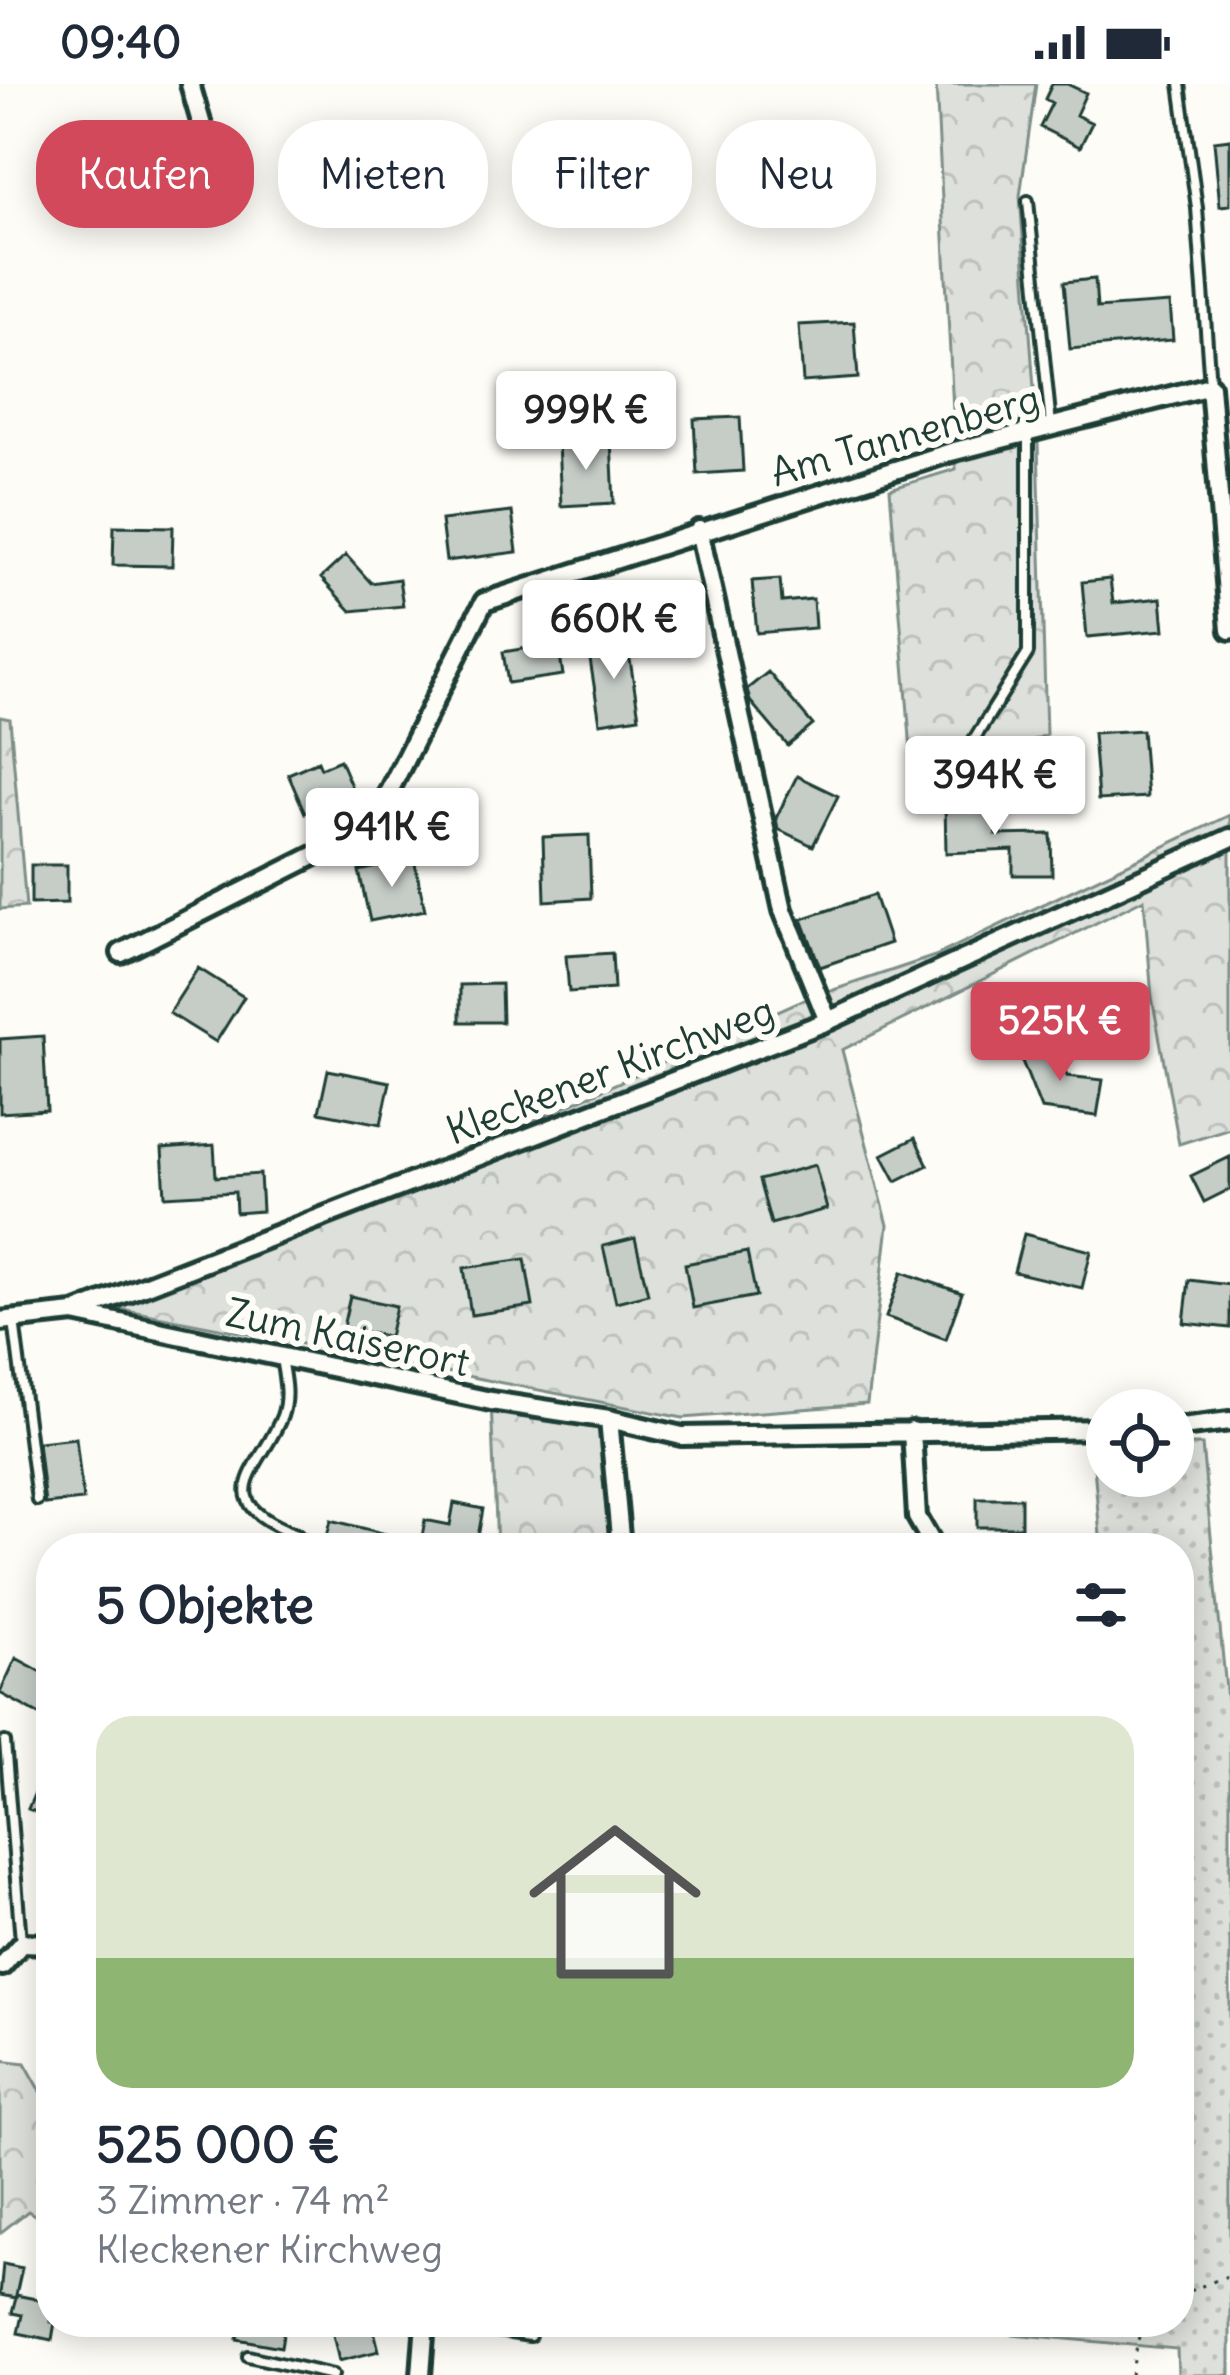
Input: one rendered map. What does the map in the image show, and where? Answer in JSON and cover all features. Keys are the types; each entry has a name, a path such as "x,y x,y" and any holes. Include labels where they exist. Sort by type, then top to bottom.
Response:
{"street":[{"path":"190,84 200,120"},
{"path":"1210,386 1230,630"},
{"name":"Am Tannenberg","path":"121,952 371,827 484,602 951,452 1210,386"},
{"path":"699,530 782,910 828,1021"},
{"name":"Kleckener Kirchweg","path":"7,1320 74,1312 828,1021 1230,838"},
{"name":"Zum Kaiserort","path":"74,1312 491,1401 682,1436 1086,1429"},
{"path":"609,1420 620,1533"},
{"path":"1194,1425 1230,1421"},
{"path":"912,1431 917,1517 926,1533"},
{"path":"2,1966 22,1942 36,1943"},
{"path":"421,2375 424,2337"}],"lane":[{"path":"1180,84 1197,208 1210,386"},
{"path":"1028,201 1051,427"},
{"path":"951,452 1030,434 1028,653 955,770"},
{"path":"7,1320 37,1500"},
{"path":"281,1356 284,1413 249,1469 246,1484 251,1501 265,1517 295,1533"},
{"path":"4,1742 22,1942"},
{"path":"248,2356 333,2375"}],"path":[{"path":"1194,2289 1230,2275"},
{"path":"1131,2375 1139,2337"}],"green space":[{"path":"936,84 1036,84 1020,196 1038,443 1046,735 914,788 890,489 956,469"},
{"path":"0,717 10,719 26,907 0,909"},
{"path":"1230,815 1230,1128 1179,1144 1152,997 1144,899 842,1050 888,1225 867,1404 683,1418 116,1308 798,1002 935,956"},
{"path":"491,1401 609,1419 620,1533 496,1533"},
{"path":"1194,1445 1202,1445 1230,1730 1230,2375 1178,2375 1177,2349 1045,2337 1194,2337 1194,1533 1100,1533 1097,1497 1194,1497"},
{"path":"0,2060 25,2063 36,2082 36,2216 28,2211 0,2233"}],"building":[{"path":"1052,84 1067,84 1086,93 1076,115 1092,123 1080,147 1040,127 1052,103 1045,99"},
{"path":"1230,139 1230,205 1220,206 1214,141"},
{"path":"1095,279 1097,308 1170,303 1173,340 1070,349 1064,282"},
{"path":"854,322 858,378 803,382 799,325"},
{"path":"740,417 743,471 697,474 694,419"},
{"path":"611,440 614,503 561,506 558,442"},
{"path":"512,512 517,552 446,561 441,520"},
{"path":"114,526 173,527 172,566 113,565"},
{"path":"346,555 371,583 399,579 403,606 351,611 321,578"},
{"path":"780,579 782,602 813,599 815,628 757,633 752,581"},
{"path":"1110,579 1113,603 1161,598 1164,630 1087,637 1082,582"},
{"path":"627,641 639,717 600,723 588,647"},
{"path":"558,643 563,675 508,683 503,652"},
{"path":"768,672 813,725 788,746 750,701 747,689"},
{"path":"1142,730 1147,797 1098,800 1093,733"},
{"path":"340,760 354,793 305,813 288,774 318,761 321,768"},
{"path":"797,776 838,796 813,846 778,829 776,818"},
{"path":"995,802 996,835 1051,834 1052,875 1013,875 1013,850 946,853 945,803"},
{"path":"589,835 591,898 545,901 543,837"},
{"path":"414,859 425,910 370,921 359,871"},
{"path":"31,865 67,865 67,903 31,904"},
{"path":"874,895 890,943 820,967 802,919"},
{"path":"612,953 614,989 569,992 566,956"},
{"path":"198,968 244,997 216,1042 169,1013"},
{"path":"501,984 502,1022 460,1022 460,985"},
{"path":"43,1036 47,1110 0,1113 0,1039"},
{"path":"1055,1043 1067,1076 1103,1080 1097,1116 1041,1109 1020,1056"},
{"path":"328,1070 390,1082 381,1124 319,1112"},
{"path":"915,1138 928,1165 896,1181 882,1155"},
{"path":"214,1145 216,1177 260,1174 262,1211 236,1213 235,1192 165,1196 162,1149"},
{"path":"1230,1157 1230,1189 1204,1202 1191,1176"},
{"path":"815,1165 827,1209 771,1224 759,1180"},
{"path":"1024,1234 1091,1251 1082,1288 1014,1272"},
{"path":"635,1238 648,1294 616,1302 603,1246"},
{"path":"747,1252 756,1296 693,1308 685,1264"},
{"path":"525,1259 533,1306 471,1315 464,1268"},
{"path":"902,1272 962,1293 946,1339 886,1317"},
{"path":"1189,1280 1230,1285 1230,1328 1184,1323"},
{"path":"350,1296 396,1306 389,1337 343,1327"},
{"path":"76,1438 83,1500 45,1504 38,1442"},
{"path":"977,1498 1021,1498 1021,1527 977,1527"},
{"path":"454,1503 483,1509 479,1533 423,1533 425,1520 450,1525"},
{"path":"331,1520 382,1533 328,1533"},
{"path":"16,1658 36,1669 36,1713 0,1693"},
{"path":"3,2264 22,2268 16,2295 36,2299 36,2337 18,2333 22,2315 12,2313 16,2298 0,2295"},
{"path":"237,2337 283,2337 281,2347"},
{"path":"333,2337 376,2337 379,2351 339,2361"}]}
